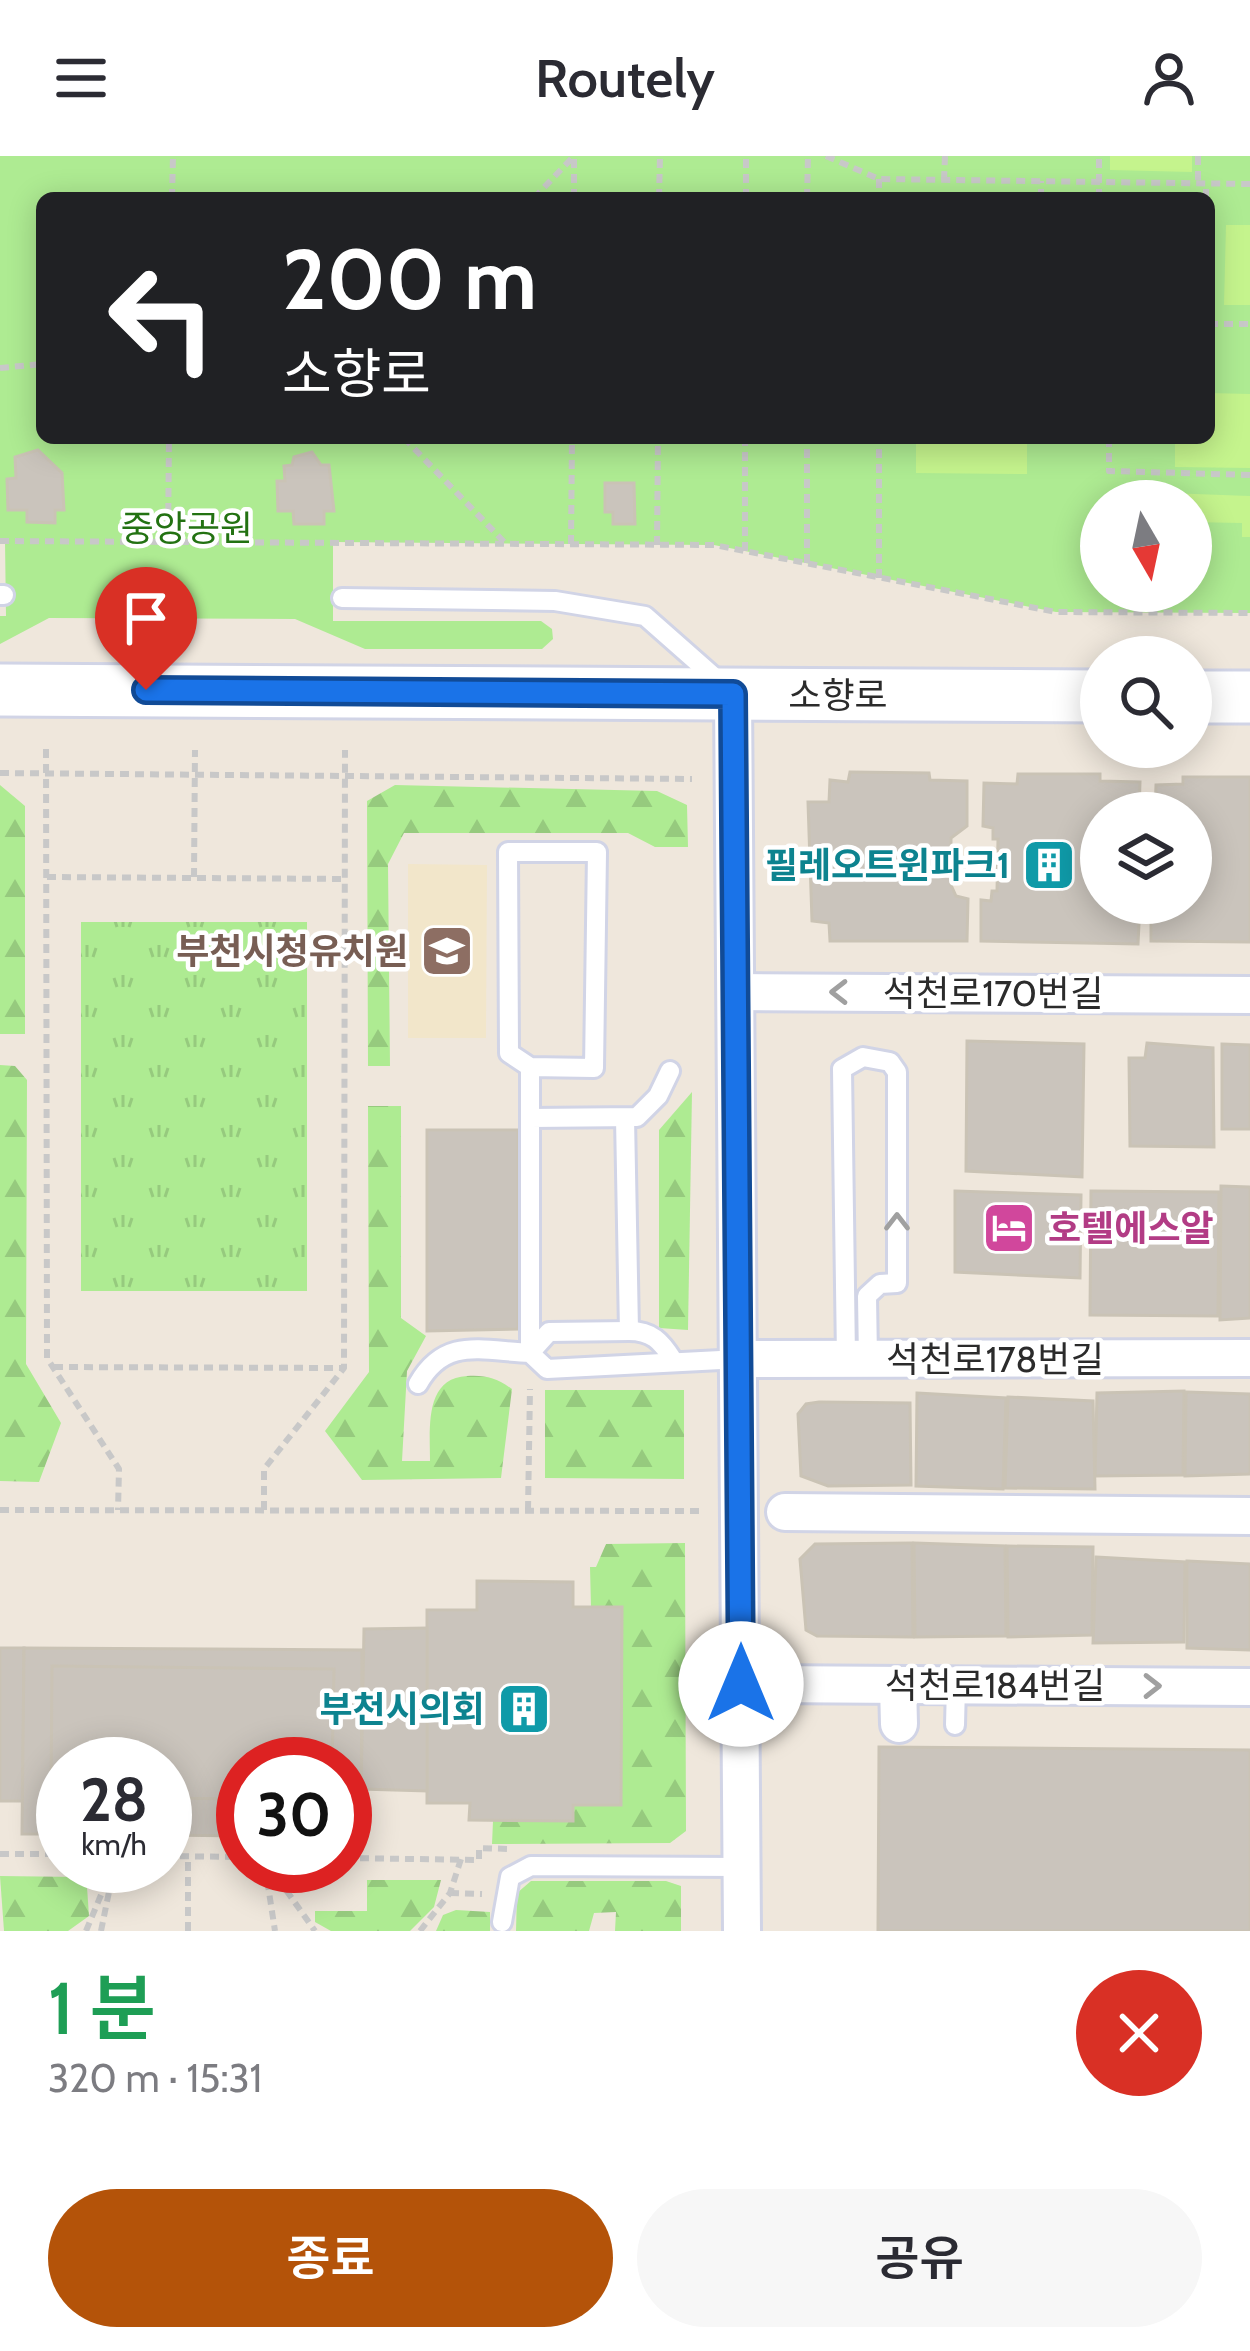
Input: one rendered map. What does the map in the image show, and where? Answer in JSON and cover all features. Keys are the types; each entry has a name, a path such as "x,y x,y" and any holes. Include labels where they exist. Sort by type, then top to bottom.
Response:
{"street":[{"name":"소향로","path":"0,690 1080,696"},
{"path":"733,694 742,1931"},
{"path":"1212,697 1250,697"},
{"name":"석천로170번길","path":"736,992 1250,995"},
{"name":"석천로178번길","path":"740,1359 1250,1358"},
{"path":"785,1511 1250,1516"},
{"name":"석천로184번길","path":"741,1684 1250,1687"},
{"path":"898,1685 899,1724"}],"lane":[{"path":"342,598 555,601 645,616 733,694"},
{"path":"508,852 597,852 594,1068 530,1067 509,1053 508,852"},
{"path":"863,1057 890,1062 897,1072 897,1282 880,1284 867,1296 857,1359 842,1069 863,1057"},
{"path":"530,1067 530,1353"},
{"path":"530,1118 637,1118 658,1096 670,1071"},
{"path":"625,1118 629,1331"},
{"path":"530,1353 549,1332 646,1331 662,1342 673,1360"},
{"path":"418,1384 435,1357 450,1351 530,1353 547,1369 657,1367 673,1360 740,1359"},
{"path":"955,1725 956,1685"},
{"path":"502,1922 510,1877 531,1866 741,1867"}],"path":[{"path":"172,192 173,156"},
{"path":"540,192 574,156"},
{"path":"574,156 574,192"},
{"path":"659,156 659,192"},
{"path":"746,156 746,192"},
{"path":"808,156 808,192"},
{"path":"826,156 879,179 1250,184"},
{"path":"944,180 945,156"},
{"path":"1099,156 1099,192"},
{"path":"1198,156 1204,192"},
{"path":"879,179 879,192"},
{"path":"1041,181 1041,192"},
{"path":"1215,324 1250,325"},
{"path":"0,368 36,365"},
{"path":"167,542 169,444"},
{"path":"410,444 506,544"},
{"path":"572,444 572,544"},
{"path":"657,544 658,444"},
{"path":"746,444 746,551"},
{"path":"807,444 807,563"},
{"path":"879,444 879,578"},
{"path":"1109,444 1108,471 1250,475"},
{"path":"0,541 657,544 746,551 1056,612 1250,613"},
{"path":"46,749 47,1358 119,1469 118,1510"},
{"path":"194,878 195,750"},
{"path":"264,1510 264,1469 344,1368 345,751"},
{"path":"0,773 692,779"},
{"path":"47,877 345,878"},
{"path":"53,1367 344,1368"},
{"path":"529,1390 529,1510"},
{"path":"0,1510 699,1511"},
{"path":"0,1854 36,1854"},
{"path":"420,1931 450,1893 461,1859"},
{"path":"86,1931 102,1893"},
{"path":"101,1931 109,1893"},
{"path":"188,1893 188,1931"},
{"path":"270,1893 275,1931"},
{"path":"287,1893 315,1931"},
{"path":"450,1893 505,1894"}],"shaded area":[{"name":"부천시청유치원","path":"408,864 487,865 486,1038 408,1038"}],"green space":[{"name":"중앙공원","path":"0,156 1250,156 1250,613 1056,612 714,545 333,542 333,621 541,621 552,629 553,639 542,649 365,649 295,619 49,618 0,644 0,616 6,616 5,541 0,540"},
{"path":"1110,156 1192,156 1192,172 1110,170"},
{"path":"1226,225 1250,225 1250,305 1224,305"},
{"path":"1215,393 1250,394 1250,468 1175,467 1175,444 1215,444"},
{"path":"916,444 1027,444 1027,474 916,473"},
{"path":"1212,495 1250,496 1250,537 1242,537 1242,523 1212,522"},
{"path":"0,785 25,806 25,1034 0,1034"},
{"path":"395,785 657,791 687,805 688,847 655,847 628,833 404,833 388,864 390,1066 368,1066 367,801"},
{"path":"81,922 307,922 307,1291 81,1291"},
{"path":"0,1065 15,1066 27,1080 26,1364 61,1423 39,1482 0,1481"},
{"path":"692,1092 688,1330 659,1328 659,1130"},
{"path":"368,1106 401,1106 401,1318 426,1336 407,1371 402,1461 430,1461 432,1407 443,1386 467,1376 486,1377 512,1389 501,1478 362,1480 325,1431 369,1372"},
{"path":"545,1390 684,1390 684,1479 545,1478"},
{"path":"685,1543 686,1831 670,1843 492,1844 493,1821 572,1821 573,1805 621,1805 622,1608 591,1607 590,1567 596,1567 606,1544"},
{"path":"0,1876 36,1876 36,1893 87,1893 89,1916 68,1931 4,1931"},
{"path":"372,1880 441,1880 434,1907 410,1931 331,1931 315,1922 315,1911 367,1911"},
{"path":"531,1881 666,1881 681,1886 681,1931 615,1931 616,1912 594,1913 589,1931 516,1931 517,1893"},
{"path":"456,1910 490,1912 490,1931 436,1931 443,1915"}],"building":[{"path":"38,450 62,473 64,510 55,510 55,523 27,522 27,510 8,510 7,479 16,478 15,457"},
{"path":"312,452 321,465 329,465 334,511 324,511 324,524 294,524 293,511 278,511 277,481 285,481 284,466 292,465 294,457"},
{"path":"605,483 634,483 635,524 613,524 613,512 605,512"},
{"path":"850,772 929,773 930,780 967,781 967,826 951,838 951,885 956,896 968,899 967,941 830,941 829,923 812,921 808,802 829,802 830,780 848,782"},
{"name":"필레오트윈파크1","path":"1018,774 1100,774 1100,781 1140,782 1140,792 1080,792 1080,924 1139,924 1138,944 981,941 981,900 991,901 992,891 997,891 998,839 993,839 993,828 983,826 984,783 1017,784"},
{"path":"1183,777 1250,777 1250,942 1151,941 1151,924 1212,924 1212,792 1156,792 1156,785 1183,784"},
{"path":"967,1041 1084,1044 1082,1177 966,1171"},
{"path":"1147,1043 1213,1048 1214,1147 1130,1146 1129,1058 1145,1058"},
{"path":"1222,1044 1250,1045 1250,1129 1222,1129"},
{"path":"427,1130 518,1130 518,1329 427,1331"},
{"path":"1221,1186 1250,1187 1250,1318 1220,1320"},
{"path":"955,1191 1081,1195 1080,1278 955,1272"},
{"path":"1091,1191 1219,1192 1218,1316 1090,1315"},
{"path":"1184,1391 1183,1475 1095,1476 1097,1393"},
{"path":"1186,1392 1250,1394 1250,1474 1185,1476"},
{"path":"917,1393 1006,1398 1003,1489 916,1486"},
{"path":"1008,1397 1093,1401 1095,1489 1005,1488"},
{"path":"910,1403 911,1485 828,1486 801,1476 798,1414 806,1404"},
{"path":"912,1543 913,1637 817,1636 806,1630 800,1559 815,1544"},
{"path":"914,1543 1005,1546 1006,1636 915,1637"},
{"path":"1007,1546 1093,1547 1092,1635 1008,1637"},
{"path":"1096,1557 1185,1562 1184,1642 1093,1643"},
{"path":"1187,1561 1250,1564 1250,1650 1187,1648"},
{"name":"부천시의회","path":"477,1581 573,1582 573,1607 622,1607 621,1805 573,1805 573,1821 469,1820 470,1803 427,1803 427,1610 477,1610"},
{"path":"427,1628 427,1791 372,1789 372,1737 362,1737 364,1629"},
{"path":"0,1648 24,1648 23,1801 0,1801"},
{"path":"24,1648 362,1650 362,1737 216,1737 216,1836 192,1835 192,1737 36,1737 36,1834 22,1834"},
{"path":"52,1666 334,1669 333,1737 216,1737 216,1799 192,1798 192,1737 51,1737"},
{"path":"879,1747 1250,1750 1250,1931 878,1931"}],"place":[{"name":"필레오트윈파크1","path":"1049,865"},
{"name":"부천시청유치원","path":"447,951"},
{"name":"호텔에스알","path":"1009,1228"},
{"name":"부천시의회","path":"524,1709"}],"route":[{"path":"146,690 733,694 741,1684"}]}
